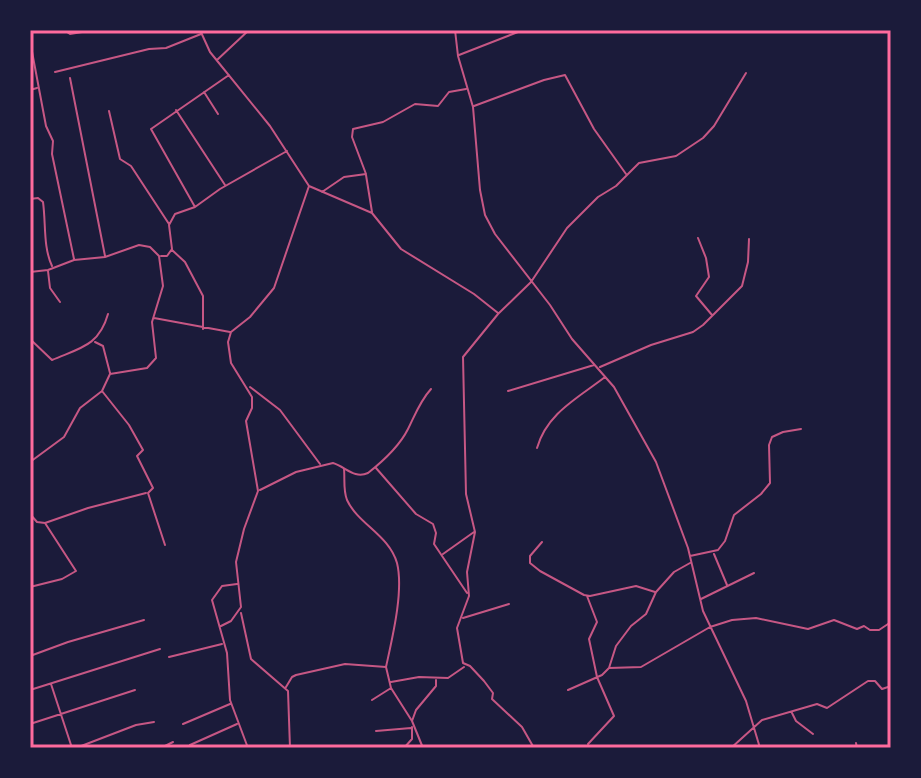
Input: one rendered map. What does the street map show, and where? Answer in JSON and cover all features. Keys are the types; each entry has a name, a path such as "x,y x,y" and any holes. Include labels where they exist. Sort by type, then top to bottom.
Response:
{"street":[{"path":"64,30 70,34 94,30"},
{"path":"216,60 249,30"},
{"path":"455,30 458,56 473,107 485,215 495,234 572,339 606,376 656,462 690,556 700,600 735,677 760,748"},
{"path":"458,56 523,30"},
{"path":"55,72 139,51 166,48 201,32 204,43 287,151 309,186 372,213 401,249 467,289 498,314"},
{"path":"30,41 46,126 53,141 52,154 74,260"},
{"path":"465,666 457,628 469,596 467,572 475,532 466,494 463,357 498,314 531,282 567,228 639,163 676,156 703,138 714,126 746,73"},
{"path":"195,207 151,129 230,74"},
{"path":"473,107 565,75 603,143 626,175"},
{"path":"70,78 105,257"},
{"path":"30,90 38,88"},
{"path":"372,213 366,174 352,137 353,129 383,122 415,104 427,103 435,107 449,92 468,89"},
{"path":"203,91 218,114"},
{"path":"176,110 226,185"},
{"path":"109,111 121,160 131,166 169,225 172,250 185,262 203,296 203,329"},
{"path":"169,225 175,214 195,207 226,185 287,151"},
{"path":"321,192 344,177 366,174"},
{"path":"221,626 231,621 242,604 237,584 237,558 258,491 246,423 252,402 247,386 231,363 228,346 231,332 251,316 273,290 309,186"},
{"path":"30,199 38,198 43,202 46,247 53,267"},
{"path":"698,238 709,277 696,296 712,316"},
{"path":"599,368 651,345 693,332 712,316 742,286 749,239"},
{"path":"30,272 48,270 74,260 105,257 139,245 150,247 159,256 163,286 153,318 157,355 147,368 110,374"},
{"path":"162,262 172,250"},
{"path":"159,256 167,256"},
{"path":"48,270 50,288 60,302"},
{"path":"93,342 104,328 108,314"},
{"path":"153,318 231,332"},
{"path":"30,339 51,360 99,342 103,346 110,374 102,391 80,408 63,438 30,462"},
{"path":"508,391 595,364"},
{"path":"537,448 544,428 554,416 606,376"},
{"path":"247,386 275,404 320,465"},
{"path":"258,491 296,472 333,463 363,475 375,467 407,431 431,389"},
{"path":"30,514 37,522 45,523 153,489 137,456 143,450 129,425 102,391"},
{"path":"690,556 713,552 725,541 734,515 770,483 769,445 772,437 801,429"},
{"path":"375,467 416,514 433,524 436,533 433,542 469,596"},
{"path":"344,469 345,492 350,505 383,538 397,562 396,624 386,667 391,688 412,721"},
{"path":"148,493 165,545"},
{"path":"30,587 62,579 76,571 45,523"},
{"path":"442,555 475,532"},
{"path":"542,542 530,556 530,563 587,596 636,586 656,592"},
{"path":"713,552 727,586"},
{"path":"609,668 616,646 631,626 646,614 656,592 674,572 691,563"},
{"path":"700,600 754,573"},
{"path":"237,584 222,586 212,599 227,653 231,704 248,748"},
{"path":"587,596 597,622 589,639 597,677 614,716 588,744"},
{"path":"462,618 509,604"},
{"path":"240,611 249,657 285,688 290,701 287,726 290,748"},
{"path":"568,690 609,668 641,667 710,627 740,618 781,622 808,629 834,620 857,629 864,626 879,630 891,622"},
{"path":"30,656 144,620"},
{"path":"169,657 224,644"},
{"path":"30,690 160,649"},
{"path":"285,688 296,675 345,664 386,667"},
{"path":"390,682 419,677 448,678 470,666 493,693 492,699 522,727 534,748"},
{"path":"404,748 412,739 412,721 416,710 436,686 436,679"},
{"path":"731,748 762,720 817,704 827,708 868,681 875,681 882,689 891,686"},
{"path":"51,683 74,748 136,725 154,722"},
{"path":"372,700 391,688"},
{"path":"30,724 135,690"},
{"path":"183,724 231,704"},
{"path":"791,712 796,721 813,734"},
{"path":"190,745 238,723"},
{"path":"376,731 412,727"},
{"path":"412,727 423,748"},
{"path":"161,748 173,742"},
{"path":"856,743 857,748"}]}
